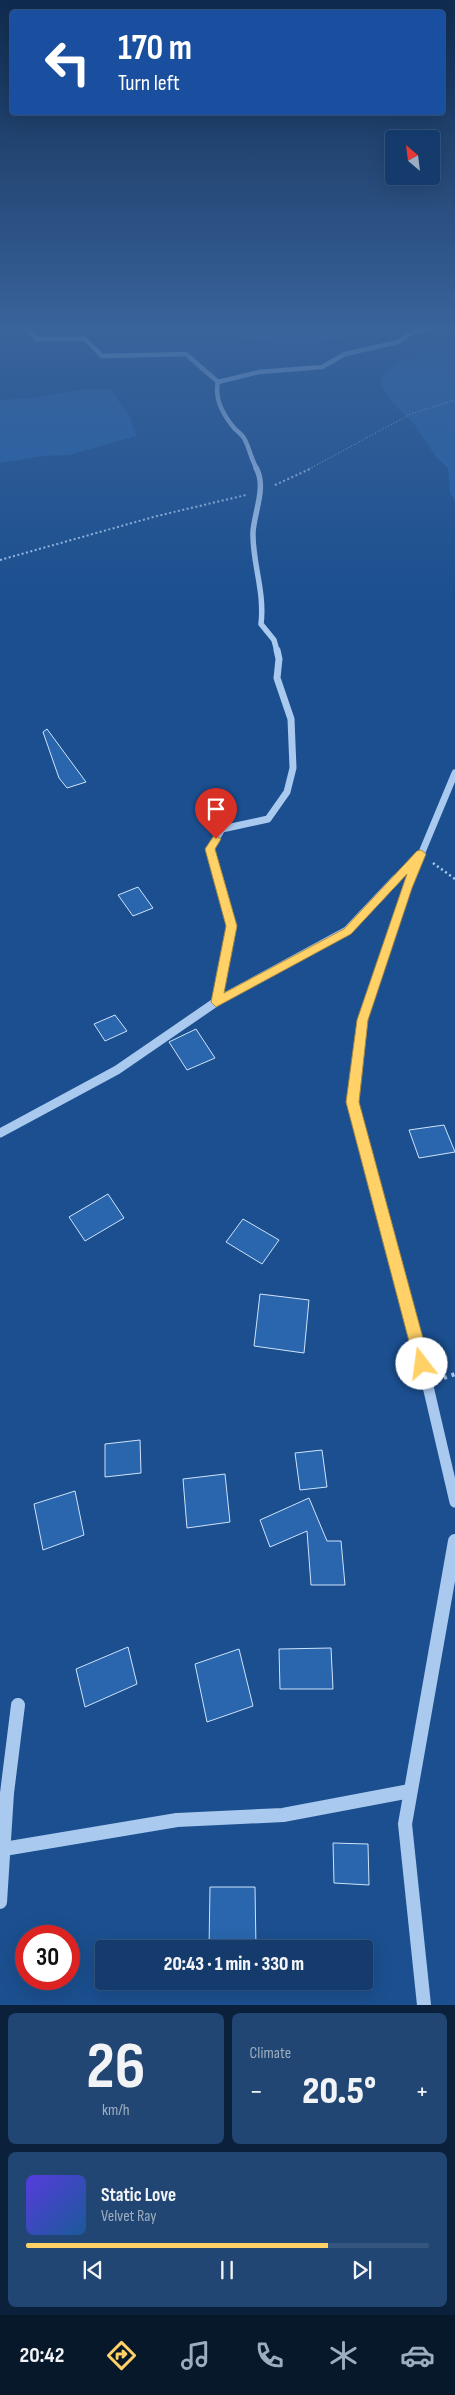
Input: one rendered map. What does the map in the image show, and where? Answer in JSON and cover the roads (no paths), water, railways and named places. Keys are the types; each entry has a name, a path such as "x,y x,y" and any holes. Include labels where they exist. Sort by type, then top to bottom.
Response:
{"street":[{"path":"216,1002 232,926 210,849 222,829 268,819 287,792 293,768 291,719 277,678 279,659 274,640 261,624 263,606 253,533 260,492 258,471 251,460 244,438 228,419"},
{"path":"455,773 447,788 407,888 362,1020 352,1102 427,1382 455,1502"},
{"path":"0,1134 116,1070 216,1002 347,931 421,854"},
{"path":"424,2005 405,1824 455,1541"},
{"path":"0,1902 7,1793 18,1705"},
{"path":"4,1849 177,1820 283,1815 410,1791"}]}
